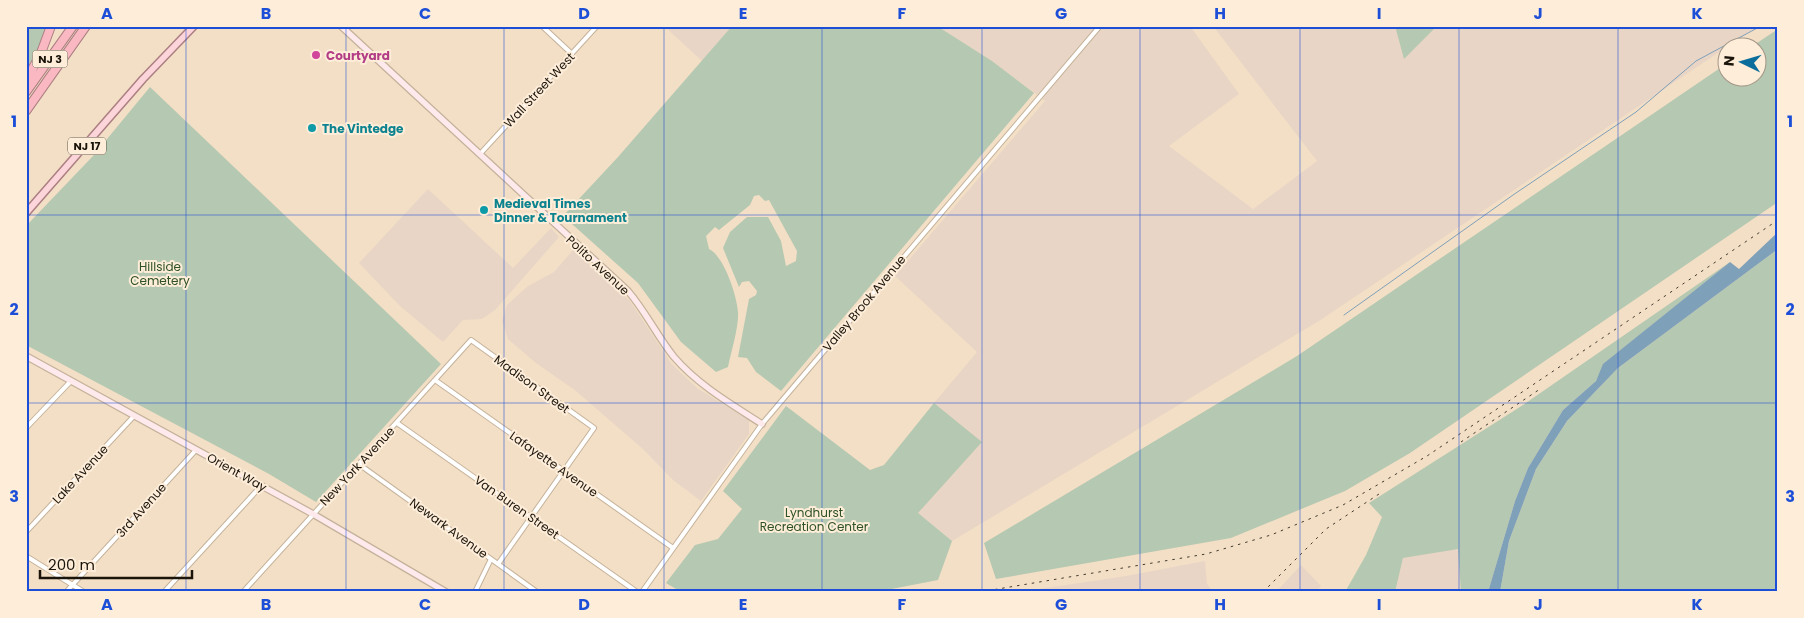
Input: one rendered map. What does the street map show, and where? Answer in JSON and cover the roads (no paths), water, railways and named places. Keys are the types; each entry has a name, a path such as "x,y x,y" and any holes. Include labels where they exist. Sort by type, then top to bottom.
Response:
{"highway":[{"path":"26,82 41,53 51,26"},
{"name":"NJ 3","path":"26,92 73,26"},
{"name":"NJ 3","path":"26,110 86,26"}],"main road":[{"name":"NJ 17","path":"26,213 149,73 194,26"}],"street":[{"name":"Polito Avenue","path":"341,26 628,291 646,314 663,343 685,369 711,391 762,424"},
{"path":"542,26 572,54"},
{"name":"Wall Street West","path":"480,154 598,26"},
{"name":"Valley Brook Avenue","path":"642,592 762,424 1100,26"},
{"name":"New York Avenue","path":"243,592 360,465 471,340"},
{"name":"Madison Street","path":"471,340 594,428 564,471"},
{"name":"Orient Way","path":"26,356 313,514 446,592"},
{"path":"26,428 71,380"},
{"name":"Lafayette Avenue","path":"435,380 673,548"},
{"name":"Lake Avenue","path":"26,532 134,416"},
{"name":"Van Buren Street","path":"397,423 637,592"},
{"name":"3rd Avenue","path":"66,592 196,450"},
{"name":"Newark Avenue","path":"360,465 537,592"},
{"path":"498,564 564,471"},
{"path":"164,592 261,486"},
{"path":"26,556 84,592"},
{"path":"475,592 491,559"}],"water":[{"path":"1778,232 1778,249 1618,368 1567,421 1536,469 1509,541 1500,592 1488,592 1515,501 1528,468 1563,410 1596,381 1603,364 1730,262 1739,269"}],"waterway":[{"path":"1344,315 1513,195 1636,112 1696,61 1761,26"}],"railway":[{"path":"980,592 1206,554 1271,535 1343,505 1427,456 1778,220"},
{"path":"1461,442 1540,389"},
{"path":"1263,592 1326,529 1379,494"}],"place":[{"name":"Courtyard","path":"316,55"},
{"name":"The Vintedge","path":"312,128"},
{"name":"Medieval Times Dinner & Tournament","path":"484,210"}],"park label":[{"name":"Hillside Cemetery","path":"160,273"},
{"name":"Lyndhurst Recreation Center","path":"814,519"}]}
